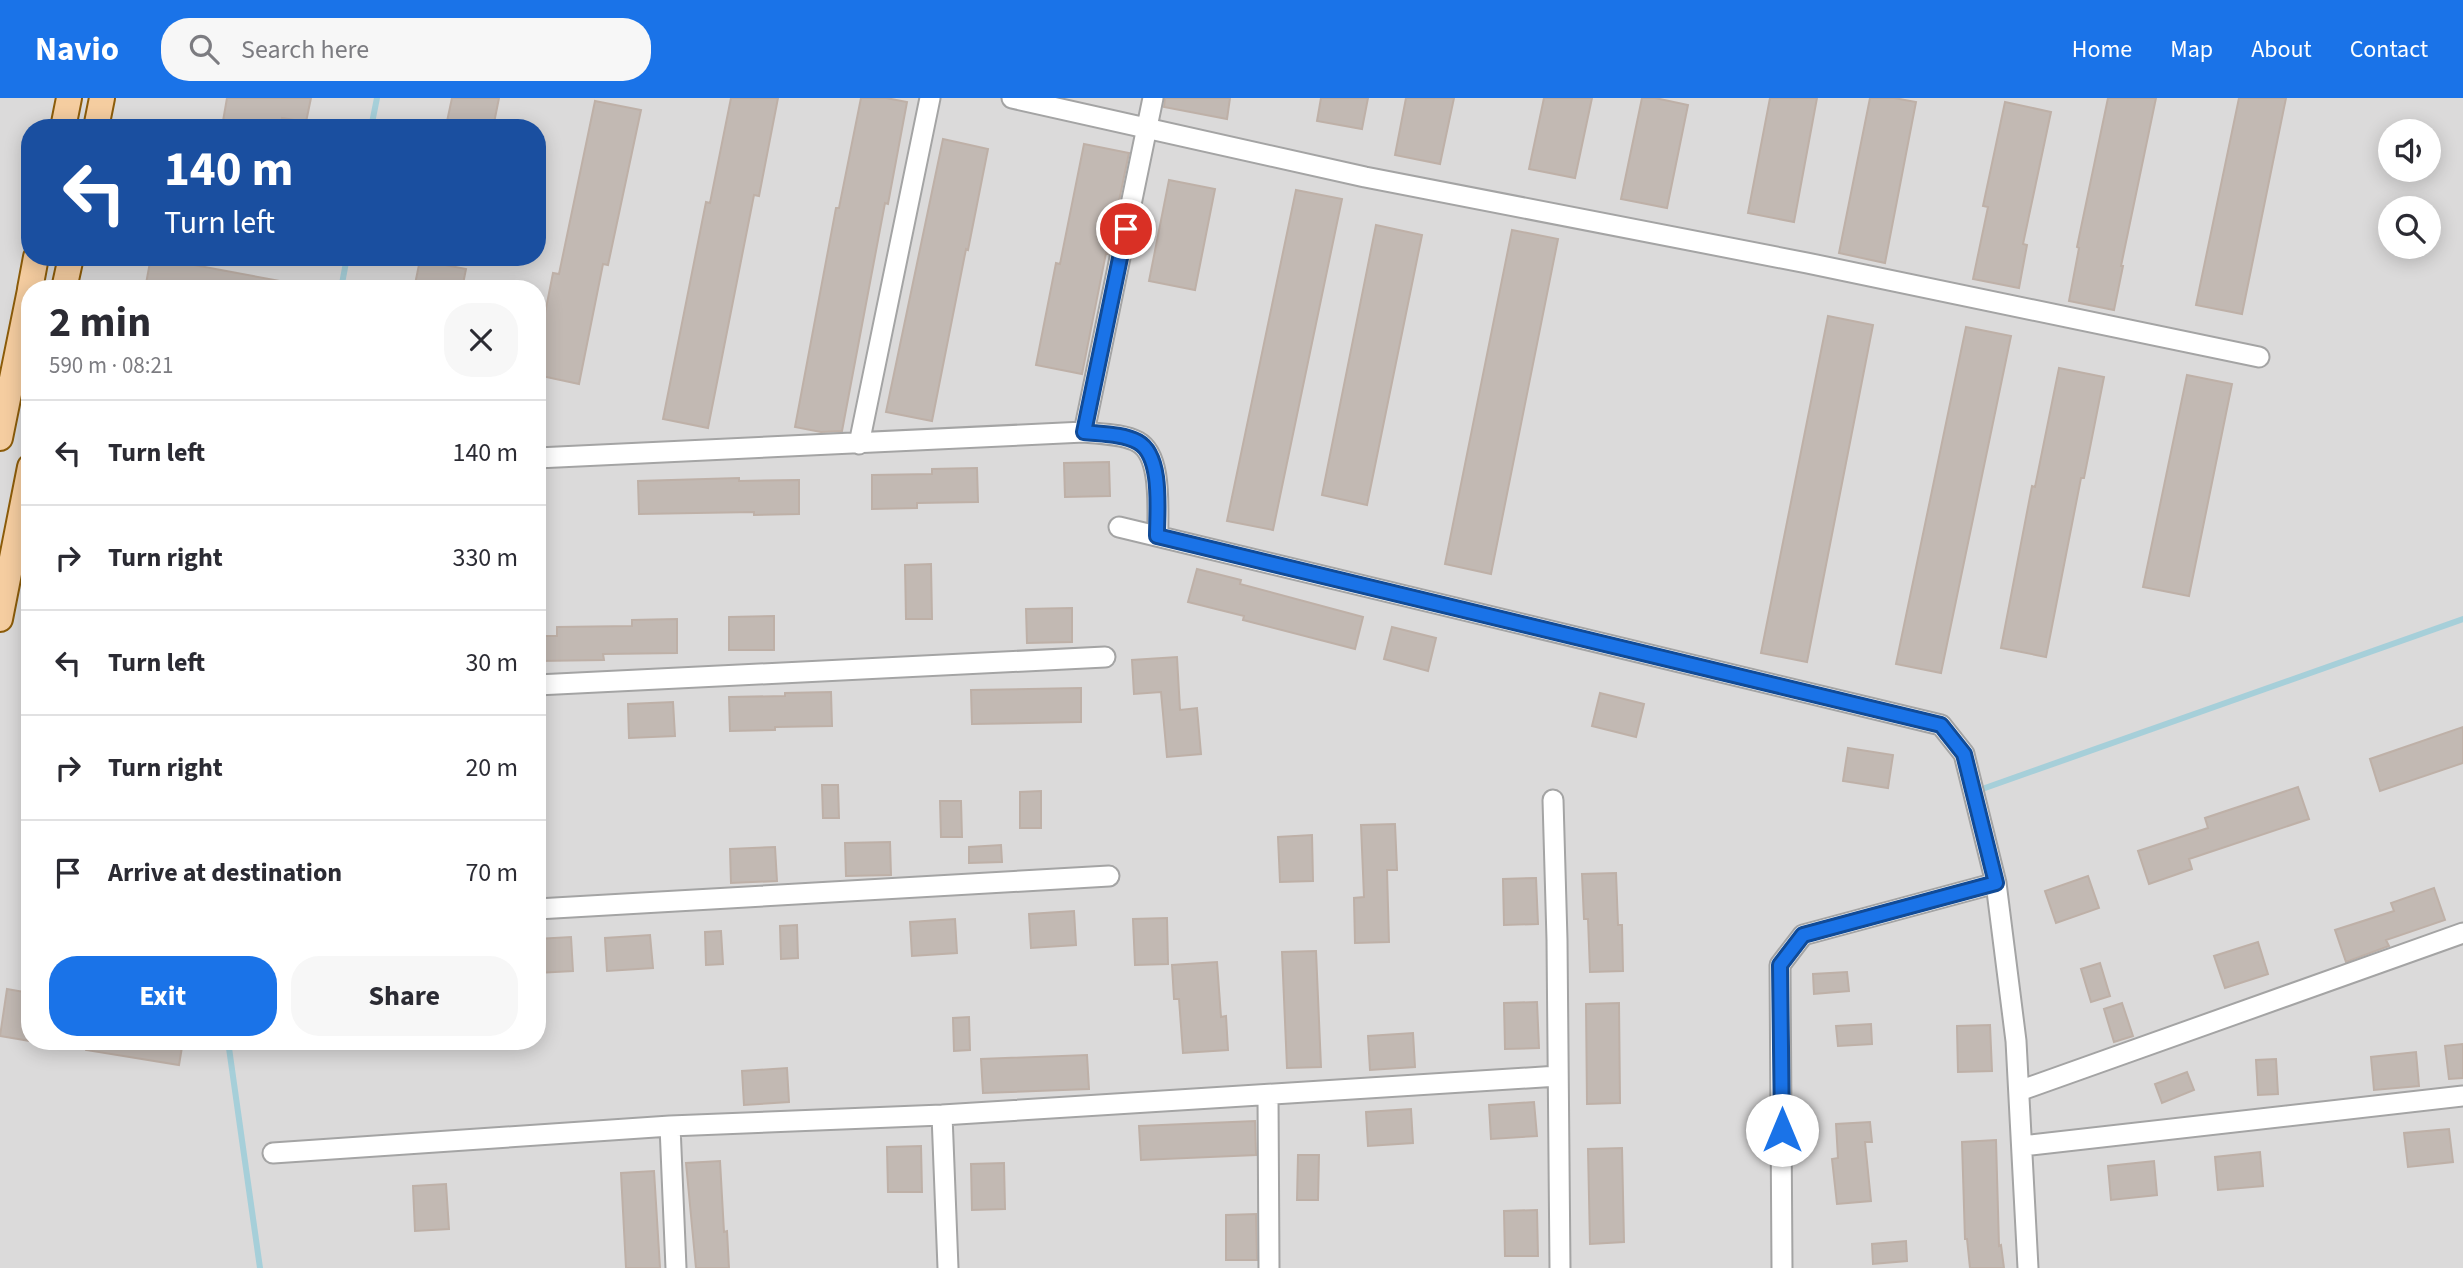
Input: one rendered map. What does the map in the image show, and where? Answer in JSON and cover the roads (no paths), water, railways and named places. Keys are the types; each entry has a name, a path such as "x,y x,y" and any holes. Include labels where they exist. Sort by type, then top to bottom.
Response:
{"main road":[{"path":"64,119 69,98"},
{"path":"98,119 102,98"},
{"path":"0,438 21,334"},
{"path":"0,619 21,513"}],"street":[{"path":"859,444 930,98"},
{"path":"1012,98 1365,177 1807,263 2259,357"},
{"path":"1084,432 1153,98"},
{"path":"546,458 1084,432 1141,443 1156,468 1157,536"},
{"path":"1119,527 1941,725 1964,754 1996,883 2016,1041 2028,1268"},
{"path":"546,685 1105,657"},
{"path":"1553,800 1560,1268"},
{"path":"546,908 1109,876"},
{"path":"1782,1268 1780,965 1803,935 1996,883"},
{"path":"2019,1091 2463,933"},
{"path":"273,1153 670,1126 942,1115 1558,1076"},
{"path":"1268,1096 1269,1268"},
{"path":"2022,1146 2463,1096"},
{"path":"942,1115 948,1268"},
{"path":"670,1126 676,1268"}],"waterway":[{"path":"373,119 377,98"},
{"path":"343,280 345,266"},
{"path":"1985,788 2463,619"},
{"path":"229,1050 260,1268"}]}
